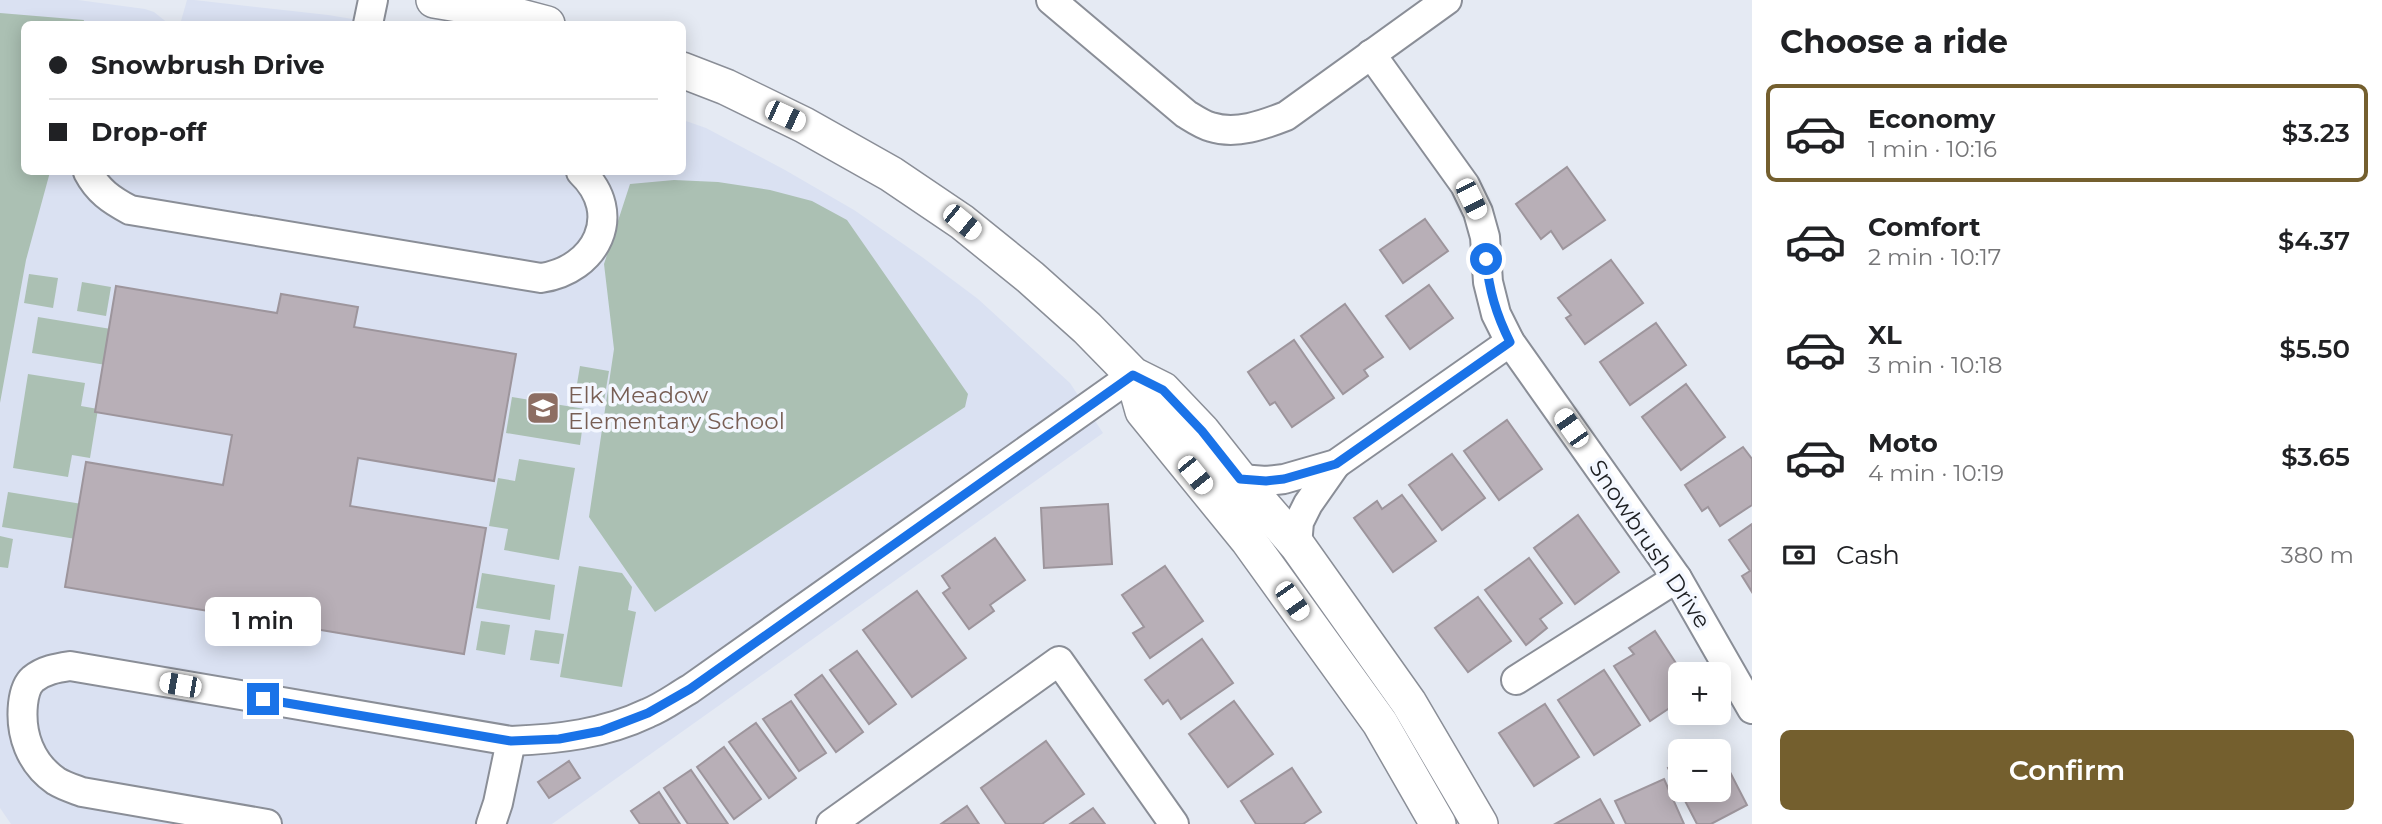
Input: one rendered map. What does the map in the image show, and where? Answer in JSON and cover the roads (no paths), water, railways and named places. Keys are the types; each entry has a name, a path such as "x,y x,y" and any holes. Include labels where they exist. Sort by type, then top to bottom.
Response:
{"main road":[{"path":"434,0 494,10 536,21"},
{"path":"686,72 804,125 891,174 962,222 1068,311 1133,375 1163,390 1202,431 1297,545 1409,703 1480,824"},
{"path":"1133,375 1143,411 1248,540 1380,723 1438,824"}],"street":[{"path":"369,21 373,0"},
{"path":"1051,0 1186,114 1210,127 1233,130 1259,126 1286,116 1447,0"},
{"name":"Snowbrush Drive","path":"1371,54 1465,185 1478,212 1485,236 1488,282 1496,314 1510,342 1677,578 1752,709"},
{"path":"90,175 110,200 130,210 541,278 560,275 580,262 594,246 603,224 601,198 583,175"},
{"path":"1240,479 1284,479 1336,464 1510,342"},
{"path":"267,824 82,792 57,782 31,753 25,738 21,721 24,692 32,679 52,668 69,666 511,741 559,739 601,731 648,713 690,689 1133,375"},
{"path":"1297,545 1299,522 1307,504 1336,464"},
{"path":"1516,680 1677,578"},
{"path":"831,824 1059,660 1174,824"},
{"path":"491,824 511,741"}],"place":[{"name":"Elk Meadow Elementary School","path":"543,408"}]}
